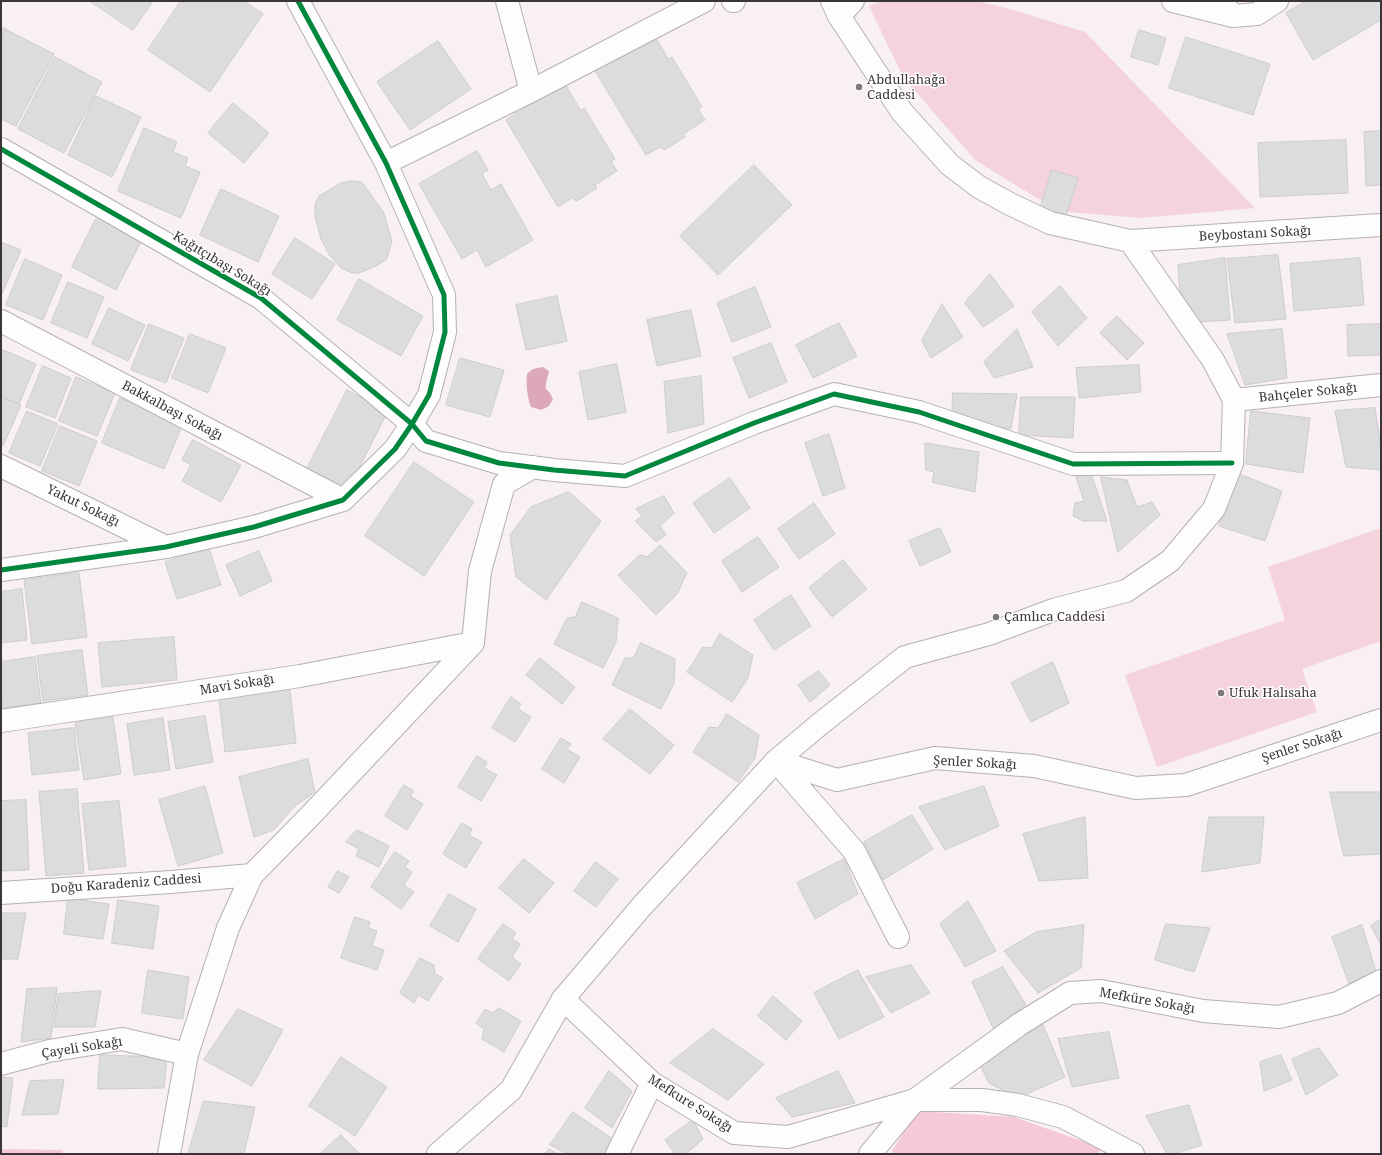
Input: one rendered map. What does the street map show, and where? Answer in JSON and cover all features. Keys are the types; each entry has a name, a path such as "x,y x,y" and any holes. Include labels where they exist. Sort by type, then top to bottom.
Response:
{"street":[{"path":"1,570 166,546 254,527 343,500 395,449 429,395 446,332 444,295 386,163 298,1"},
{"path":"507,1 531,91"},
{"path":"386,163 531,91 704,1"},
{"path":"1173,1 1227,8 1257,14 1277,1"},
{"name":"Beybostanı Sokağı","path":"841,6 902,112 950,165 979,187 1050,223 1130,241 1381,226"},
{"name":"Kağıtçıbaşı Sokağı","path":"1,149 261,298 412,424 426,441 499,464 625,476 754,423 834,394 919,412 1073,464 1232,463"},
{"path":"438,1154 511,1090 563,999 642,906 776,761 820,724 905,657 990,634 1054,610 1126,591 1170,561 1214,509 1232,463 1234,400 1213,360 1130,241"},
{"name":"Bakkalbaşı Sokağı","path":"1,321 343,500"},
{"name":"Bahçeler Sokağı","path":"1234,400 1381,386"},
{"name":"Yakut Sokağı","path":"1,466 166,546"},
{"path":"169,1154 187,1054 228,928 252,875 309,817 473,643 480,571 504,484 533,468"},
{"name":"Mavi Sokağı","path":"1,721 300,676 473,643"},
{"name":"Şenler Sokağı","path":"776,761 837,780 935,758 1034,766 1136,788 1186,785 1381,720"},
{"path":"776,761 854,851 898,937"},
{"name":"Doğu Karadeniz Caddesi","path":"1,893 172,882 252,875"},
{"name":"Mefküre Sokağı","path":"915,1100 1020,1024 1070,993 1100,991 1203,1011 1279,1017 1338,1003 1381,981"},
{"name":"Mefkure Sokağı","path":"563,999 652,1083 734,1133 788,1137 915,1100"},
{"name":"Çayeli Sokağı","path":"1,1064 49,1051 122,1039 187,1054"},
{"path":"617,1154 652,1083"},
{"path":"870,1154 915,1100 982,1100 1018,1105 1063,1117 1134,1154"}],"shaded area":[{"path":"882,1 978,1 1085,32 1255,208 1140,218 1058,211 975,160 903,77 869,6"},
{"path":"543,367 549,371 546,389 553,399 549,406 541,410 531,407 528,395 527,374 533,369"},
{"name":"Ufuk Halısaha","path":"1381,528 1381,641 1302,669 1317,712 1157,767 1125,675 1285,620 1268,567"},
{"path":"917,1111 1014,1117 1102,1148 1097,1154 894,1154 892,1151"},
{"path":"1,1149 63,1150 62,1154 1,1154"}],"building":[{"path":"90,1 153,1 133,30"},
{"path":"181,1 244,1 263,14 210,92 148,50"},
{"path":"1306,1 1381,1 1381,20 1313,60 1286,13"},
{"path":"1,27 6,29 1,39"},
{"path":"7,30 54,54 16,126 1,119 1,42"},
{"path":"1139,30 1166,38 1158,65 1131,57"},
{"path":"653,33 668,59 672,57 702,107 698,109 705,120 683,134 685,137 664,150 660,147 646,155 594,69"},
{"path":"1186,37 1270,64 1253,115 1169,88"},
{"path":"438,41 471,89 410,130 377,82"},
{"path":"55,57 102,82 64,153 18,129"},
{"path":"565,84 581,111 584,108 615,159 611,161 617,171 595,185 597,188 577,201 572,198 558,207 506,120"},
{"path":"96,96 141,117 112,177 68,155"},
{"path":"233,103 269,133 244,163 208,133"},
{"path":"144,128 177,142 173,152 188,158 185,166 200,172 181,218 118,191"},
{"path":"1381,131 1381,185 1366,186 1364,132"},
{"path":"1346,140 1348,193 1260,197 1258,143"},
{"path":"477,151 488,170 482,174 491,190 501,184 533,240 486,267 477,250 462,259 419,184"},
{"path":"754,165 792,205 718,275 680,236"},
{"path":"1052,170 1078,178 1066,217 1040,209"},
{"path":"352,181 362,182 384,213 392,242 386,260 359,273 352,273 341,268 330,256 321,239 315,216 315,204 319,196 341,183"},
{"path":"221,189 279,216 258,262 200,235"},
{"path":"99,213 144,236 116,290 72,267"},
{"path":"295,238 335,264 312,299 272,274"},
{"path":"1,242 21,250 1,296"},
{"path":"1278,255 1286,319 1235,323 1227,259"},
{"path":"1225,258 1230,320 1198,322 1180,291 1178,265"},
{"path":"1360,258 1364,305 1294,311 1290,264"},
{"path":"25,259 62,275 43,320 6,305"},
{"path":"990,274 1014,306 983,327 965,303"},
{"path":"359,279 423,316 401,356 337,320"},
{"path":"68,282 104,297 87,338 51,323"},
{"path":"1060,286 1087,318 1058,346 1032,312"},
{"path":"755,287 771,327 732,342 717,303"},
{"path":"557,296 567,341 526,350 516,305"},
{"path":"942,304 963,337 931,358 922,341"},
{"path":"109,308 145,325 128,361 92,344"},
{"path":"691,310 701,356 657,366 647,320"},
{"path":"1117,316 1144,343 1127,360 1100,333"},
{"path":"839,323 857,356 813,378 796,345"},
{"path":"149,324 184,338 166,383 131,370"},
{"path":"1381,324 1381,355 1348,356 1347,325"},
{"path":"1017,329 1033,367 994,378 984,362"},
{"path":"1282,329 1287,378 1245,385 1227,334"},
{"path":"190,334 226,348 208,393 172,378"},
{"path":"771,343 787,382 749,398 733,358"},
{"path":"1,349 36,364 19,404 1,396"},
{"path":"460,358 504,370 490,417 446,405"},
{"path":"617,364 626,412 588,420 579,372"},
{"path":"1139,365 1141,392 1079,398 1076,368"},
{"path":"43,366 71,378 55,418 26,407"},
{"path":"701,376 704,424 668,433 664,382"},
{"path":"76,377 115,393 97,436 59,421"},
{"path":"347,390 388,411 348,490 307,469"},
{"path":"953,393 1017,394 1011,429 952,418"},
{"path":"1,397 21,405 3,446 1,445"},
{"path":"1021,397 1075,397 1073,438 1019,435"},
{"path":"120,398 183,424 164,469 102,443"},
{"path":"1375,408 1381,447 1381,470 1346,467 1335,411"},
{"path":"27,411 58,424 40,466 9,453"},
{"path":"1251,411 1310,418 1303,473 1246,464"},
{"path":"60,426 97,441 79,486 42,471"},
{"path":"829,434 845,488 823,496 805,443"},
{"path":"193,440 241,465 221,502 182,481 191,465 182,460"},
{"path":"925,443 979,452 975,492 932,482 934,472 926,470"},
{"path":"414,462 474,502 424,576 365,536"},
{"path":"1091,473 1107,521 1083,521 1073,516 1075,503 1084,501 1076,477"},
{"path":"1237,473 1282,491 1265,541 1219,526"},
{"path":"1101,477 1127,480 1137,507 1152,502 1160,515 1118,552"},
{"path":"730,478 750,508 714,533 693,503"},
{"path":"569,492 601,521 546,600 516,577 510,535 531,507"},
{"path":"664,496 674,513 660,526 666,535 656,542 635,521 642,516 636,509"},
{"path":"814,503 835,534 799,559 778,529"},
{"path":"940,528 951,552 920,566 909,541"},
{"path":"758,537 779,567 742,592 722,561"},
{"path":"660,545 687,573 677,594 656,615 618,575 640,555 647,557"},
{"path":"209,548 221,585 177,599 165,562"},
{"path":"259,551 272,581 240,596 226,565"},
{"path":"843,560 867,589 832,617 809,588"},
{"path":"79,573 87,637 32,644 24,580"},
{"path":"22,589 27,640 1,643 1,592"},
{"path":"791,595 811,626 774,650 754,620"},
{"path":"582,602 618,618 616,642 603,668 554,644 567,618 575,617"},
{"path":"720,634 753,655 748,678 732,702 687,672 703,647 711,648"},
{"path":"174,637 177,680 102,687 98,643"},
{"path":"641,643 675,659 674,683 661,709 612,685 625,658 633,658"},
{"path":"82,650 88,695 43,701 37,656"},
{"path":"35,657 41,703 2,708 1,662"},
{"path":"540,658 575,687 562,704 526,675"},
{"path":"1053,662 1069,703 1031,722 1011,683"},
{"path":"819,671 830,685 810,702 798,685"},
{"path":"290,690 296,743 225,752 219,699"},
{"path":"511,697 521,704 518,709 531,717 515,742 492,728"},
{"path":"630,709 674,745 650,774 603,739"},
{"path":"727,714 759,735 755,758 738,782 693,752 709,727 718,728"},
{"path":"205,716 213,762 176,769 168,722"},
{"path":"113,717 121,774 84,780 75,723"},
{"path":"163,718 170,770 134,775 127,724"},
{"path":"74,728 79,770 32,775 28,733"},
{"path":"561,738 571,744 567,749 580,757 564,783 542,769"},
{"path":"477,756 487,762 484,768 497,775 481,801 458,787"},
{"path":"308,759 315,792 295,806 274,830 254,837 239,777"},
{"path":"404,785 414,791 410,796 423,804 407,830 385,816"},
{"path":"205,786 223,853 178,866 159,800"},
{"path":"984,786 999,826 945,850 919,807"},
{"path":"77,789 84,873 46,876 39,792"},
{"path":"1330,792 1381,792 1381,854 1344,856"},
{"path":"26,800 29,870 1,871 1,801"},
{"path":"119,801 126,866 89,870 82,804"},
{"path":"912,815 933,849 883,880 864,842"},
{"path":"1085,817 1088,878 1039,881 1023,834"},
{"path":"1209,817 1264,817 1260,863 1202,872"},
{"path":"462,823 472,829 469,835 482,842 466,868 443,854"},
{"path":"357,830 389,846 379,867 356,856 359,849 346,842"},
{"path":"395,852 409,861 405,867 412,872 404,885 414,892 401,909 371,887"},
{"path":"524,859 554,883 529,913 499,888"},
{"path":"844,859 858,894 815,919 797,883"},
{"path":"596,862 618,879 596,907 574,891"},
{"path":"338,871 349,877 339,893 328,887"},
{"path":"449,894 476,909 458,942 430,926"},
{"path":"68,898 109,904 103,939 64,934"},
{"path":"118,900 159,906 153,949 112,943"},
{"path":"968,901 996,951 965,967 940,924"},
{"path":"1,913 26,913 18,959 1,959"},
{"path":"355,917 370,922 368,928 377,931 372,946 384,950 377,970 341,958"},
{"path":"1381,919 1381,945 1371,926"},
{"path":"503,924 516,933 512,939 520,944 512,957 521,964 509,981 478,959"},
{"path":"1166,924 1210,928 1194,972 1155,960"},
{"path":"1084,925 1081,968 1038,993 1004,951 1036,932"},
{"path":"1362,925 1376,972 1349,984 1332,937"},
{"path":"420,958 434,965 435,974 443,978 428,1001 418,995 414,1003 400,993"},
{"path":"911,965 930,993 891,1013 866,977"},
{"path":"1003,967 1026,1005 993,1028 972,982"},
{"path":"148,970 189,977 183,1019 142,1013"},
{"path":"858,970 884,1017 839,1039 814,993"},
{"path":"57,988 51,1038 21,1042 27,989"},
{"path":"101,991 95,1027 54,1027 58,994"},
{"path":"773,996 802,1021 786,1040 758,1016"},
{"path":"499,1008 521,1021 504,1052 482,1039 484,1029 476,1023 485,1009 492,1013"},
{"path":"238,1009 283,1030 252,1086 204,1060"},
{"path":"1043,1025 1065,1077 1018,1098 989,1083 979,1063"},
{"path":"713,1029 764,1064 728,1100 670,1063"},
{"path":"1109,1032 1119,1078 1072,1087 1058,1039"},
{"path":"1319,1048 1338,1075 1306,1095 1292,1059"},
{"path":"100,1055 167,1057 164,1088 98,1089"},
{"path":"1281,1055 1292,1080 1264,1091 1260,1062"},
{"path":"341,1057 387,1087 355,1136 309,1106"},
{"path":"609,1071 632,1091 612,1128 585,1108"},
{"path":"838,1071 855,1103 792,1117 776,1098"},
{"path":"1,1077 13,1078 7,1127 1,1126"},
{"path":"64,1080 58,1114 22,1115 30,1081"},
{"path":"204,1101 255,1107 244,1154 188,1154"},
{"path":"1189,1105 1202,1145 1174,1154 1167,1154 1146,1116"},
{"path":"573,1112 614,1140 606,1154 568,1154 550,1145"},
{"path":"693,1120 703,1139 686,1154 675,1154 665,1140"},
{"path":"341,1135 360,1154 320,1154"},
{"path":"549,1149 558,1154 545,1154"}],"cycle path":[{"path":"1,570 166,547 254,527 343,500 395,449 429,395 445,332 444,295 386,163 298,1"},
{"path":"1,149 261,298 412,424 426,441 499,463 554,470 625,476 754,423 834,394 919,412 1073,464 1232,463"}],"place":[{"name":"Abdullahağa Caddesi","path":"859,87"},
{"name":"Çamlıca Caddesi","path":"996,617"},
{"name":"Ufuk Halısaha","path":"1221,693"}]}
